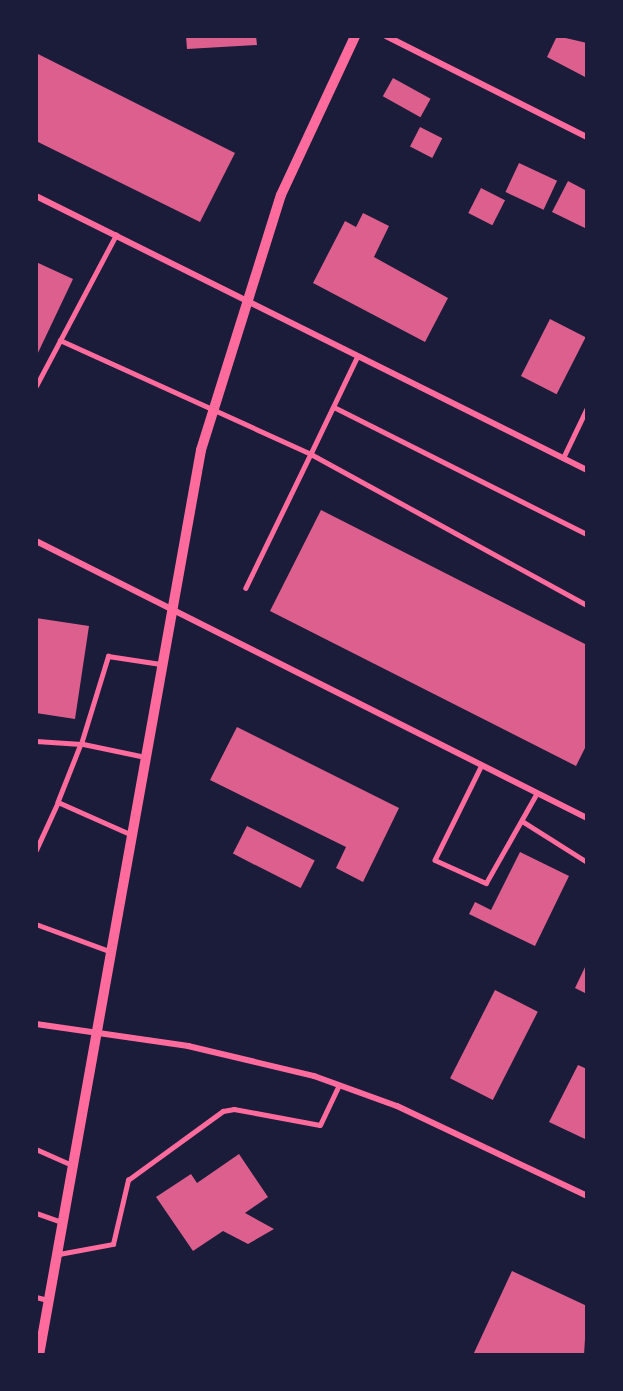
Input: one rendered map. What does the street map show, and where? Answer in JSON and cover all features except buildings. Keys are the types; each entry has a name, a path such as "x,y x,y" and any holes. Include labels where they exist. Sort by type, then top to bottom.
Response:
{"street":[{"path":"39,1355 169,608 211,413 281,195 355,36"},
{"path":"386,36 587,137"},
{"path":"36,196 587,470"},
{"path":"36,541 587,818"},
{"path":"36,1024 95,1036 188,1046 339,1085 397,1106 587,1196"}],"lane":[{"path":"36,386 116,235"},
{"path":"60,340 211,413 310,454 587,605"},
{"path":"246,588 358,356"},
{"path":"334,407 587,534"},
{"path":"563,458 587,408"},
{"path":"36,850 81,744 108,656 160,664"},
{"path":"36,741 81,744 143,757"},
{"path":"482,765 435,860 486,883 537,793"},
{"path":"58,802 130,834"},
{"path":"522,820 587,862"},
{"path":"36,924 109,951"},
{"path":"56,1254 113,1244 128,1180 223,1111 234,1108 320,1125 339,1085"},
{"path":"36,1149 72,1165"},
{"path":"36,1213 62,1222"},
{"path":"36,1297 48,1300"}]}
